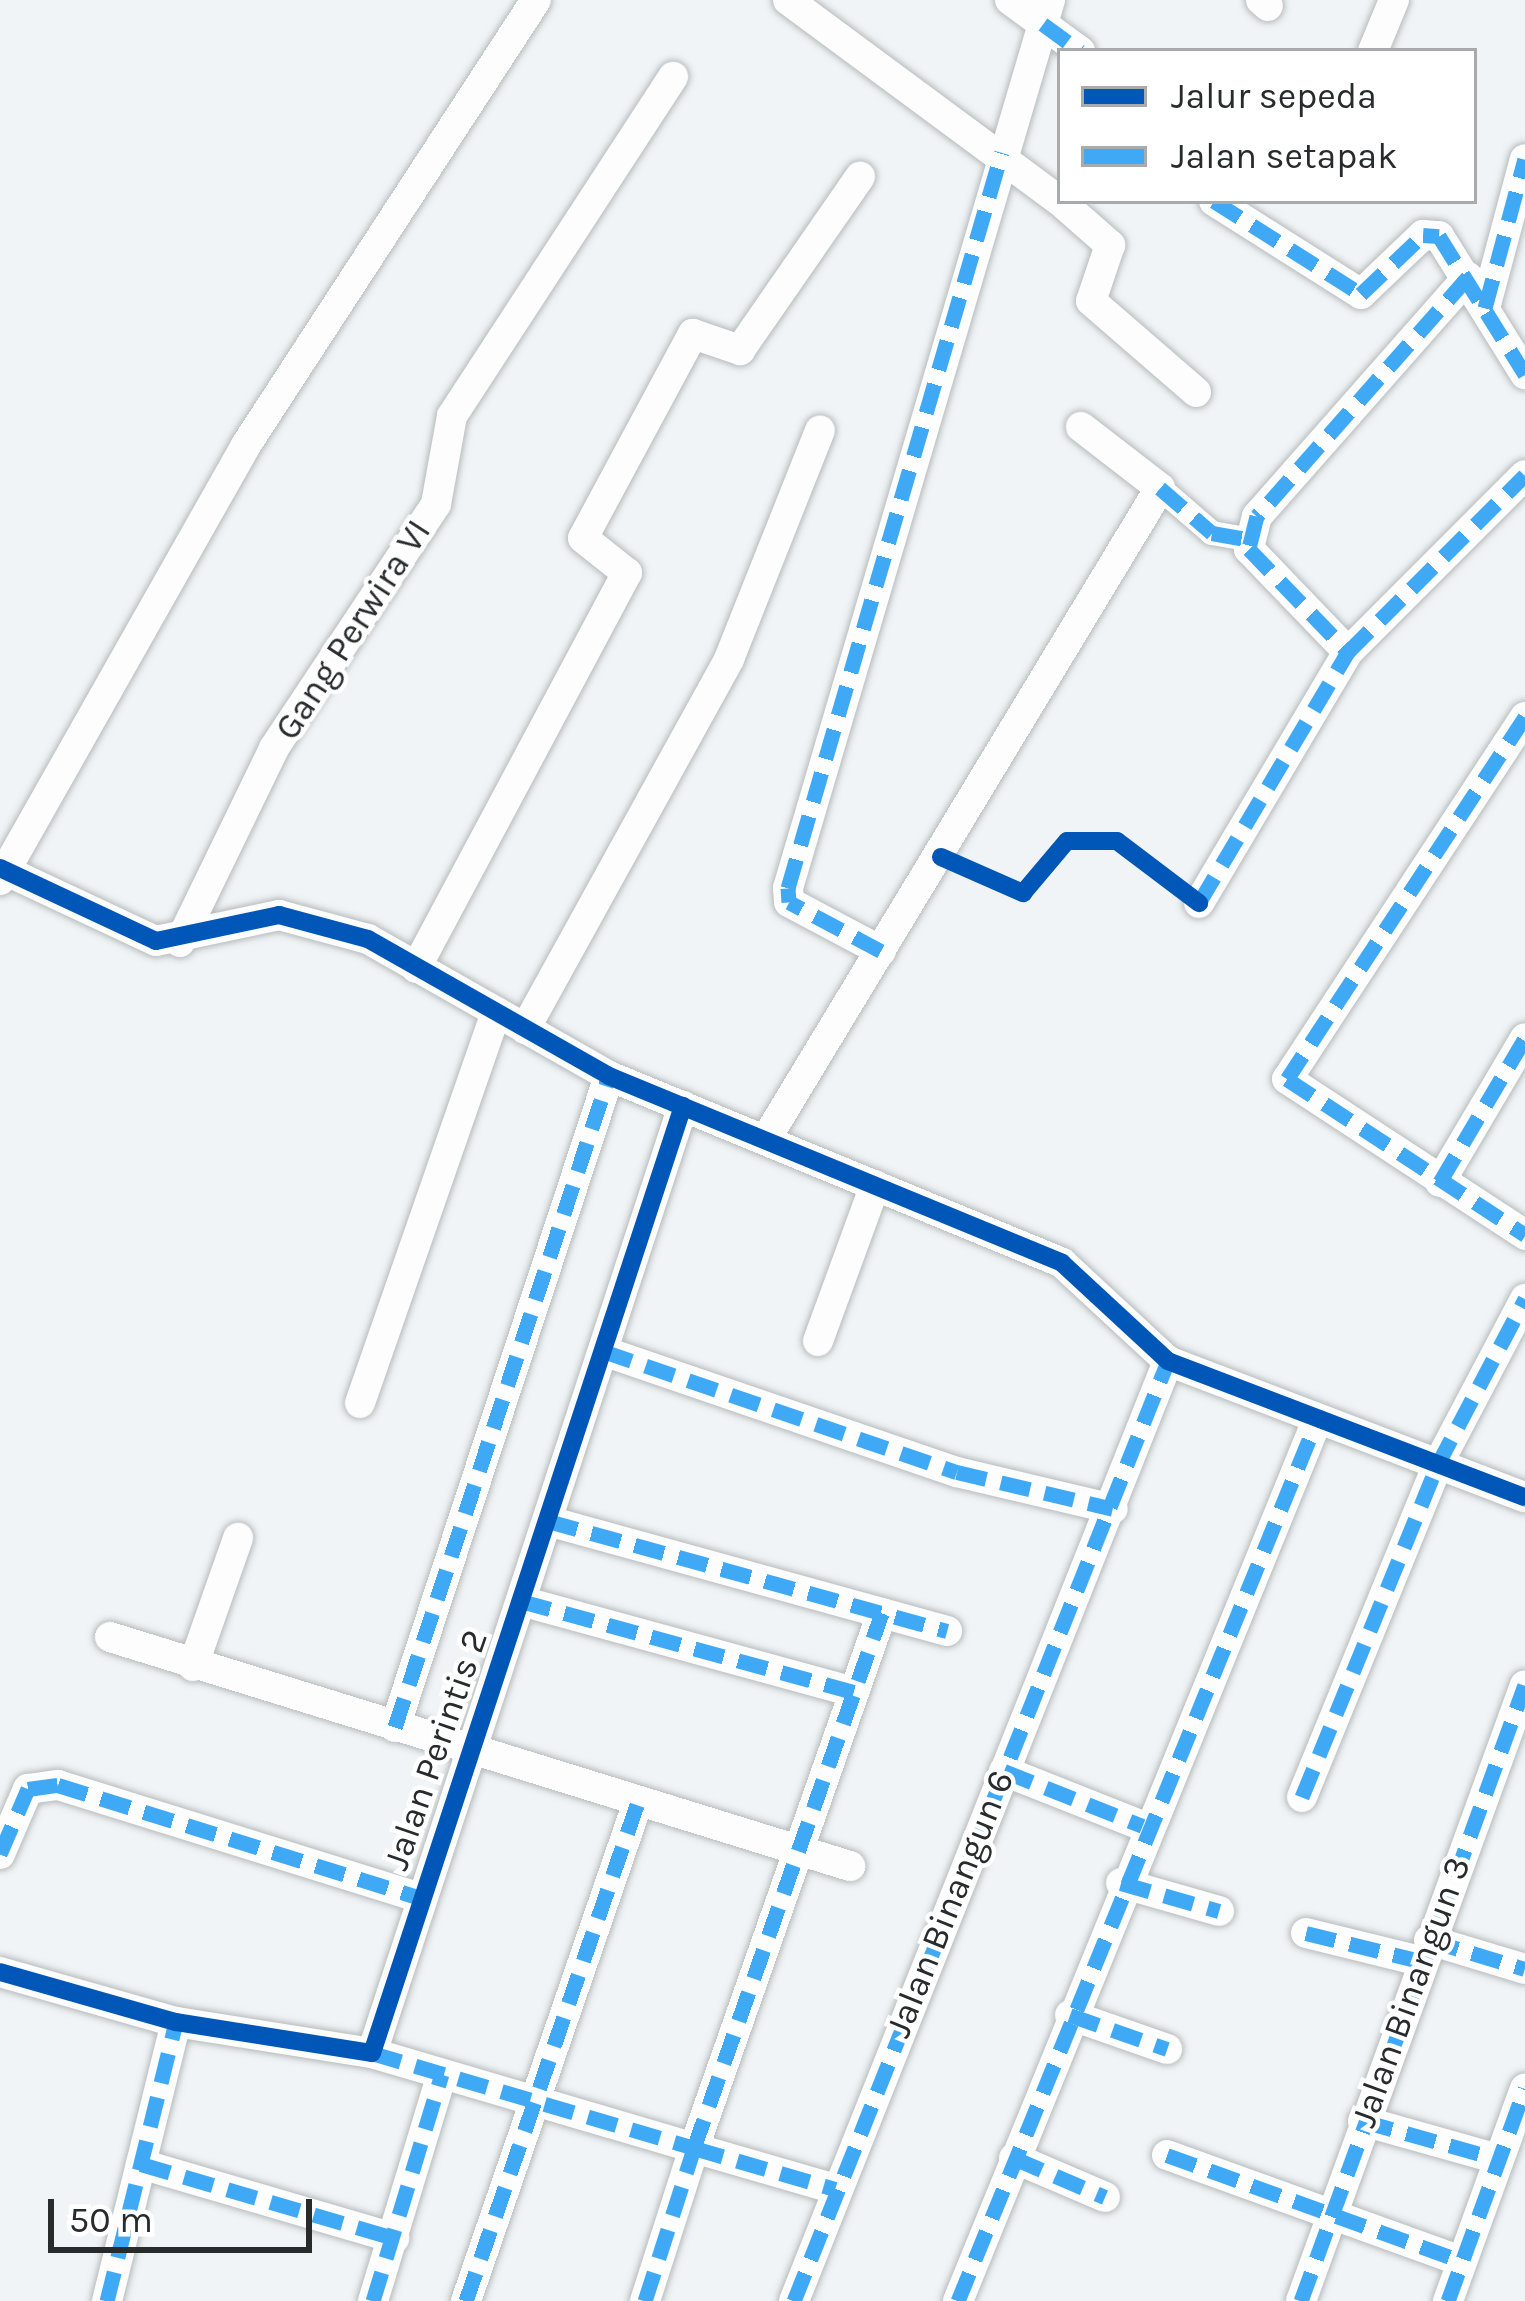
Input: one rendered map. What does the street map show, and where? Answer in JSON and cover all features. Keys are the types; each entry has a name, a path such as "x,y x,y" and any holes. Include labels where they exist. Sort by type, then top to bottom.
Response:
{"street":[{"path":"536,0 246,445 2,873 128,932 180,942 233,919 280,915 368,939 609,1076 1062,1263 1168,1361 1316,1423 1525,1497"},
{"path":"788,0 1002,152 1057,198"},
{"path":"1010,0 1046,12 1077,48"},
{"path":"1374,48 1394,0"},
{"path":"881,951 789,902 788,888 1046,12"},
{"name":"Gang Perwira VI","path":"180,942 274,748 436,504 452,416 673,77"},
{"path":"1485,308 1525,159"},
{"path":"416,968 627,574 583,538 693,334 740,350 860,177"},
{"path":"1063,204 1110,244 1091,301 1196,392"},
{"path":"1219,204 1361,294 1429,231 1468,278 1525,374"},
{"path":"1247,538 1468,278"},
{"path":"1081,427 1212,533 1247,538"},
{"path":"525,1029 729,659 820,430"},
{"path":"1199,903 1348,652 1525,476"},
{"path":"766,1139 1160,488"},
{"path":"1247,538 1252,560 1348,652"},
{"path":"1525,717 1287,1079 1525,1234"},
{"path":"360,1402 496,1012"},
{"path":"1440,1182 1525,1038"},
{"path":"395,1727 609,1076"},
{"name":"Jalan Perintis 2","path":"372,2054 682,1106"},
{"path":"818,1341 875,1185"},
{"path":"1302,1797 1437,1466 1525,1299"},
{"path":"603,1352 957,1472 1113,1509"},
{"name":"Jalan Binangun 6","path":"794,2301 835,2189 1113,1509 1168,1361"},
{"path":"958,2301 1143,1826 1316,1423"},
{"path":"548,1521 947,1631"},
{"path":"193,1666 238,1538"},
{"path":"521,1601 854,1692"},
{"path":"645,2301 882,1613"},
{"path":"110,1637 850,1866"},
{"name":"Jalan Binangun 3","path":"1300,2301 1525,1684"},
{"path":"1004,1771 1143,1826"},
{"path":"0,1854 28,1789 58,1785 421,1898"},
{"path":"466,2301 638,1802"},
{"path":"1121,1882 1220,1911"},
{"path":"1306,1933 1525,1969"},
{"path":"0,1972 176,2022 372,2054 835,2189"},
{"path":"1070,2015 1167,2049"},
{"path":"107,2301 176,2022"},
{"path":"373,2301 442,2074"},
{"path":"1448,2301 1525,2088"},
{"path":"1363,2121 1498,2158"},
{"path":"1167,2155 1462,2261"},
{"path":"1014,2158 1105,2197"},
{"path":"141,2164 394,2238"}],"marked path":[{"path":"1043,24 1076,48"},
{"path":"881,951 789,902 788,888 1002,152"},
{"path":"1485,308 1525,159"},
{"path":"1219,204 1361,294 1423,235 1439,236 1525,374"},
{"path":"1468,277 1257,516 1249,549 1348,652 1525,475"},
{"path":"1160,488 1212,533 1247,539"},
{"path":"1199,903 1348,652"},
{"path":"1525,717 1287,1079 1525,1235"},
{"path":"1440,1182 1525,1038"},
{"path":"395,1727 609,1076"},
{"path":"1302,1797 1437,1466 1525,1299"},
{"path":"603,1351 957,1472 1113,1509"},
{"path":"794,2301 1168,1361"},
{"path":"958,2301 1316,1423"},
{"path":"548,1521 947,1631"},
{"path":"521,1601 854,1692"},
{"path":"372,2053 694,2148 882,1613"},
{"path":"1301,2301 1525,1685"},
{"path":"1004,1771 1143,1826"},
{"path":"0,1854 28,1789 58,1785 421,1898"},
{"path":"466,2301 638,1802"},
{"path":"1121,1883 1219,1911"},
{"path":"1306,1933 1420,1961"},
{"path":"1429,1940 1525,1969"},
{"path":"1070,2015 1167,2049"},
{"path":"107,2301 176,2022"},
{"path":"373,2301 442,2074"},
{"path":"1448,2301 1525,2088"},
{"path":"1363,2121 1498,2159"},
{"path":"645,2301 694,2148 835,2189"},
{"path":"1167,2155 1462,2261"},
{"path":"1014,2158 1105,2197"},
{"path":"141,2164 394,2238"}],"cycle path":[{"path":"941,857 1023,893 1067,841 1117,841 1199,903"},
{"path":"0,868 156,941 279,915 368,939 609,1076 1062,1263 1168,1361 1525,1497"},
{"path":"0,1972 176,2022 372,2053 683,1106"}]}
